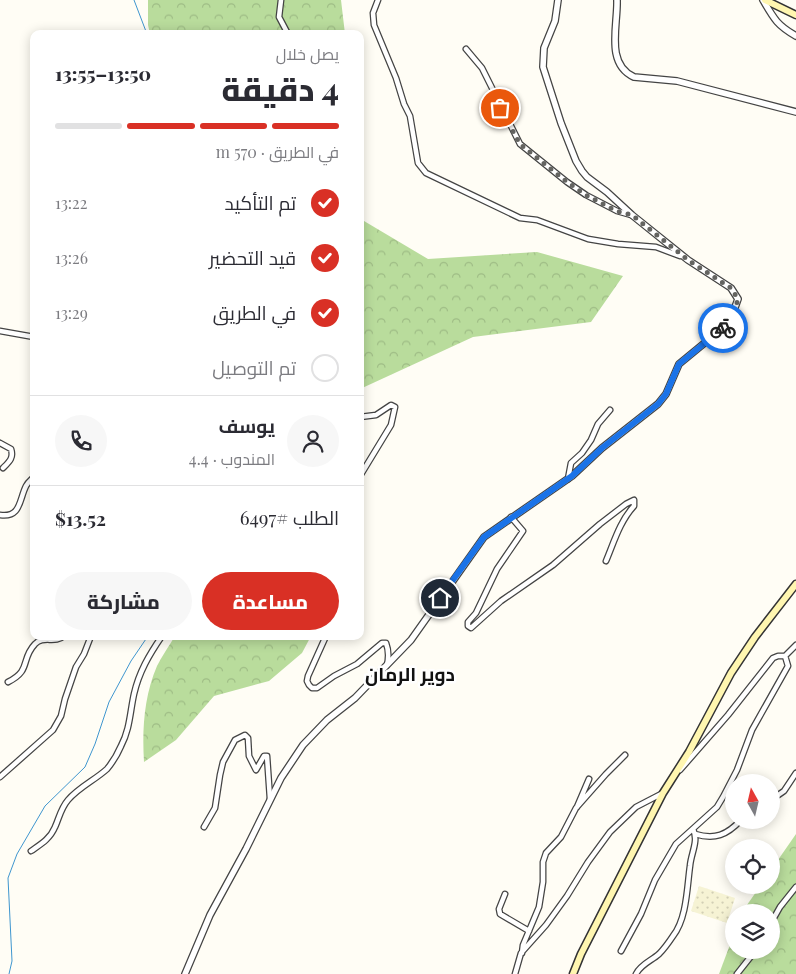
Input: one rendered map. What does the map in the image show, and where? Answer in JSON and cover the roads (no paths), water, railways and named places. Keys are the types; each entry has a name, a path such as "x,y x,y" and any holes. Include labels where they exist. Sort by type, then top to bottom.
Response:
{"main road":[{"path":"764,0 796,15"},
{"path":"573,974 581,954 663,793 700,732 731,673 755,637 796,584"}],"street":[{"path":"281,0 279,17 286,30"},
{"path":"378,0 373,13 374,25 410,116 418,163 426,173 520,218 537,220 588,239 656,247 688,260"},
{"path":"185,974 210,915 246,850 281,778 303,745 386,668 411,640 484,537 568,479 602,448 658,404 666,394 679,364 724,327 734,313 738,299 731,288 688,260 632,215 582,171 561,123 543,67 544,48 557,14 558,0"},
{"path":"617,0 615,52 620,66 629,75 678,81 796,112"},
{"path":"764,0 776,22 786,31 796,36"},
{"path":"466,49 482,68 520,144 582,192 616,211 632,215"},
{"path":"0,331 30,336"},
{"path":"364,416 376,415 391,405 395,407 391,425 364,469"},
{"path":"568,479 571,463 582,453 591,440 598,424 610,410"},
{"path":"0,444 11,449 13,453 3,468"},
{"path":"0,515 7,516 14,512 20,504 26,484 30,480"},
{"path":"511,517 523,531 497,569 476,613 468,622 468,626 471,628 501,601 553,565 600,524 634,500 634,506 620,526 606,561"},
{"path":"8,682 22,673 28,656 37,642 41,640"},
{"path":"0,778 52,730 61,716 76,668 84,654 89,640"},
{"path":"31,851 46,841 55,828 60,812 67,800 108,768 121,746 129,727 138,677 146,659 159,640"},
{"path":"324,640 308,676 307,680 312,688 317,688 334,676 358,664 382,643 386,643 389,656 386,668"},
{"path":"675,776 728,715 773,658 785,656 796,645"},
{"path":"621,951 641,914 655,880 676,844 694,831 723,797 737,770 752,730 788,666 785,656"},
{"path":"204,828 215,808 223,762 235,740 245,735 248,738 249,756 256,770 264,756 267,756 270,800"},
{"path":"576,808 606,774 626,755"},
{"path":"780,794 796,773"},
{"path":"515,974 523,945 541,898 543,860 546,853 561,837 589,779"},
{"path":"522,953 546,926 610,832 636,807 663,793"},
{"path":"694,831 704,836 720,836 731,829"},
{"path":"636,974 642,966 659,953 675,934 688,892 690,863 696,840 694,831"},
{"path":"780,907 796,887"},
{"path":"505,894 499,909 500,914 528,931"},
{"path":"737,974 749,959"}],"waterway":[{"path":"134,0 145,30"},
{"path":"9,974 12,961 8,878 17,854 45,806 85,767 109,702 131,661 145,640"}],"district":[{"name":"دوير الرمان","path":"410,674"}]}
